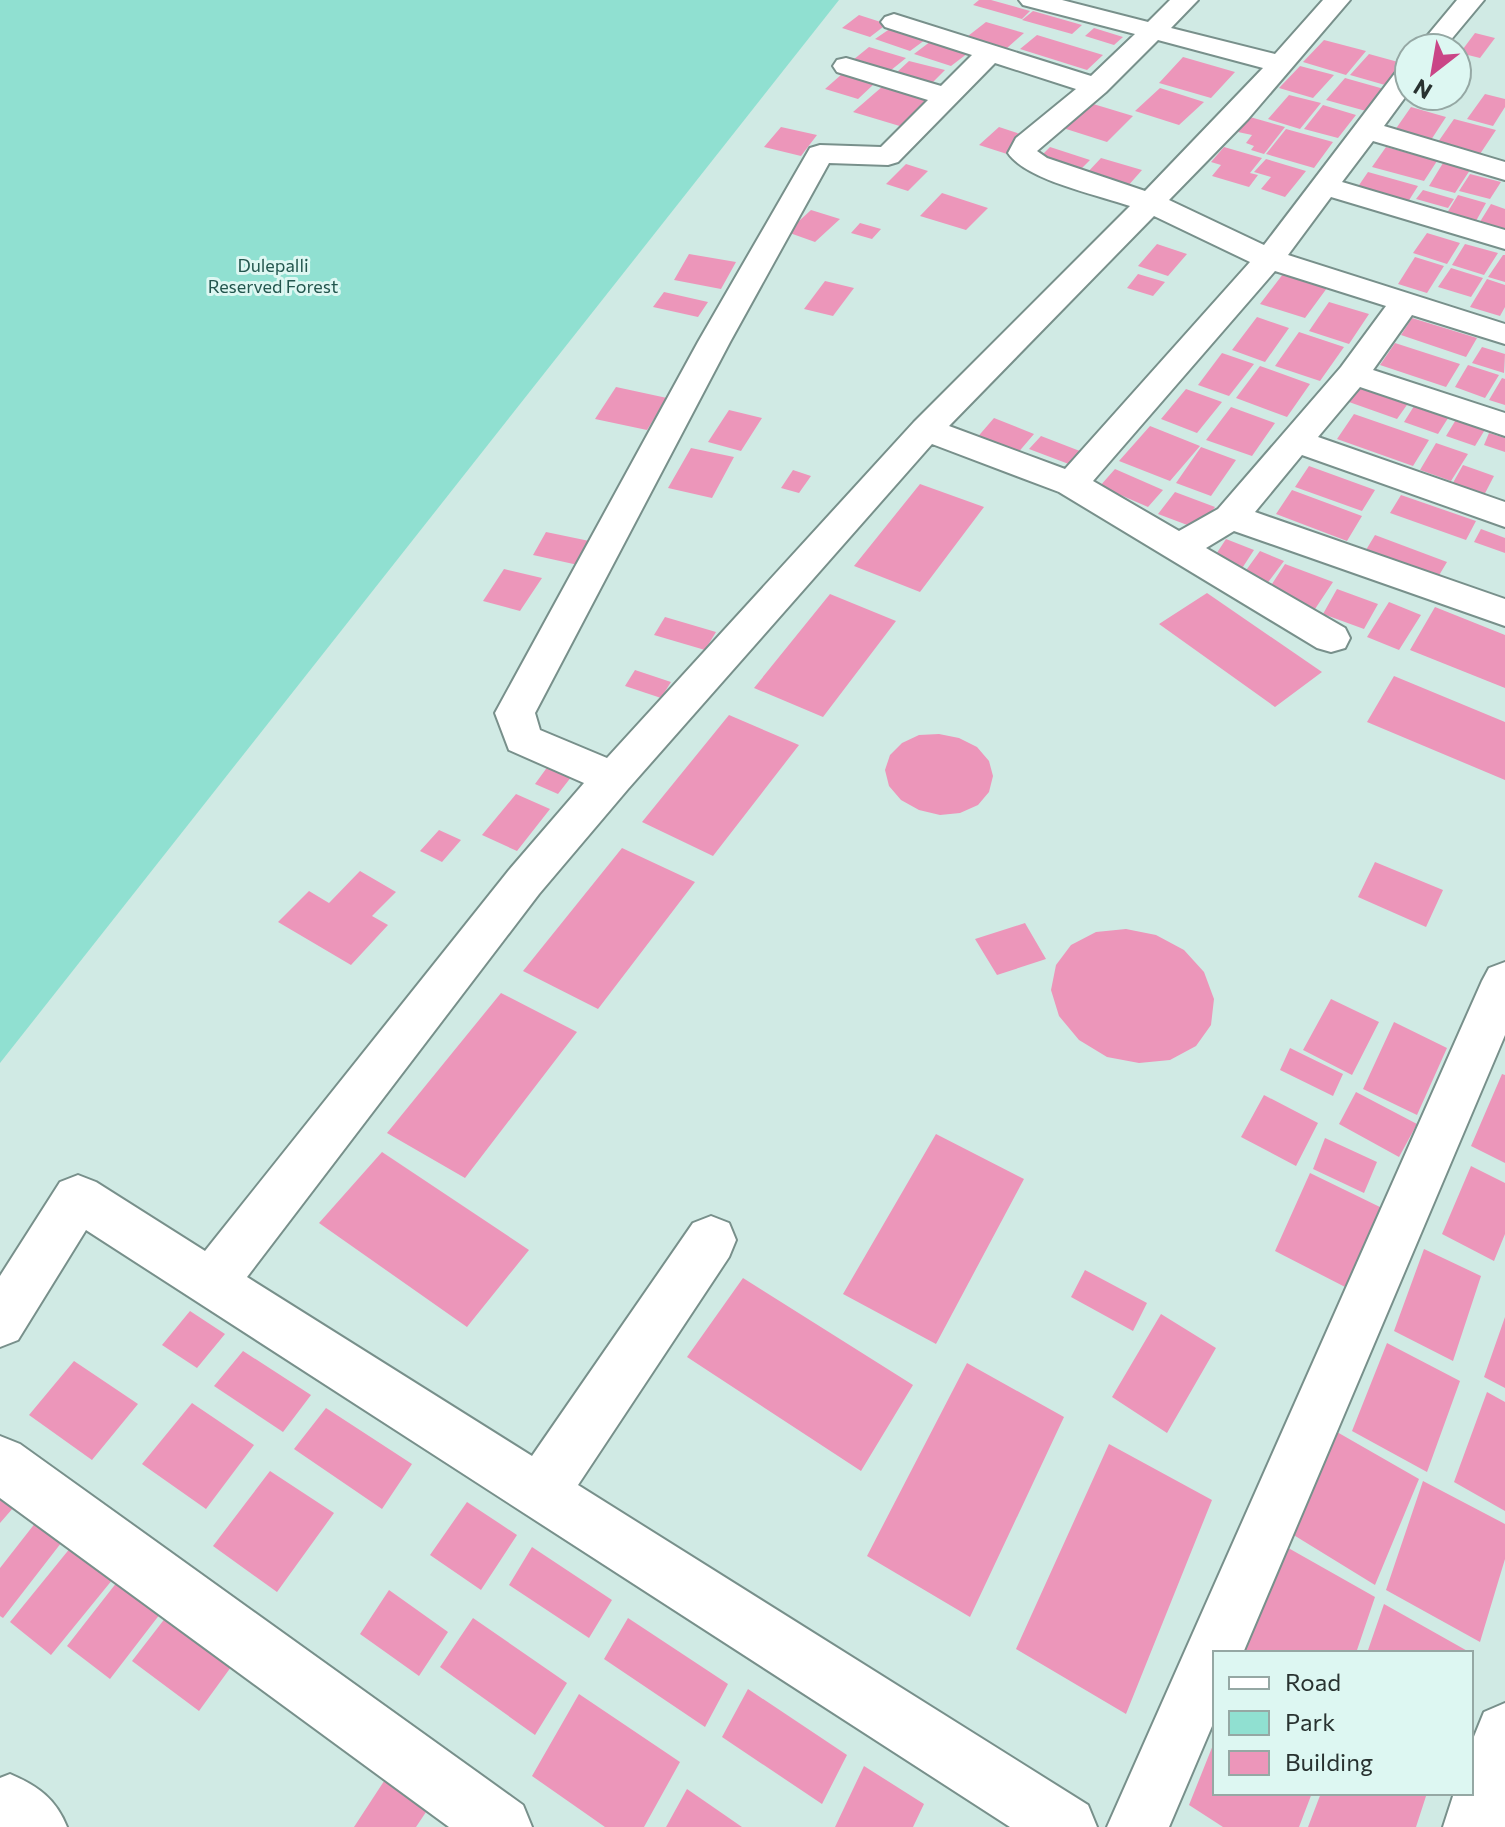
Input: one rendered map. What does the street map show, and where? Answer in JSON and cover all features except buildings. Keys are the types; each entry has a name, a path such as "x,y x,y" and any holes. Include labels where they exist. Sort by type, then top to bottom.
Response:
{"street":[{"path":"1185,0 1096,86 1026,144 1022,153 1037,164 1151,203 1269,259 1505,334"},
{"path":"211,1283 524,882 613,778 926,430 1151,203 1337,0"},
{"path":"1444,32 1471,0"},
{"path":"1045,1 1281,64"},
{"path":"894,22 1096,86"},
{"path":"613,778 523,739 515,713 714,342 820,154 888,156 988,54"},
{"path":"846,66 945,96"},
{"path":"1071,484 1269,259 1393,95"},
{"path":"1367,130 1496,168 1505,138"},
{"path":"1324,186 1505,240"},
{"path":"1178,548 1231,517 1353,374 1405,302"},
{"path":"1353,374 1505,425"},
{"path":"926,430 1071,484 1331,638"},
{"path":"1296,441 1505,515"},
{"path":"1231,517 1505,613"},
{"path":"1218,1651 1492,1047 1505,981"},
{"path":"0,1322 78,1198 1066,1827"},
{"path":"540,1492 711,1240"},
{"path":"0,1464 501,1827"},
{"path":"1138,1827 1213,1662"},
{"path":"1474,1827 1505,1733"}],"green space":[{"name":"Dulepalli Reserved Forest","path":"0,0 839,0 0,1063"}]}
